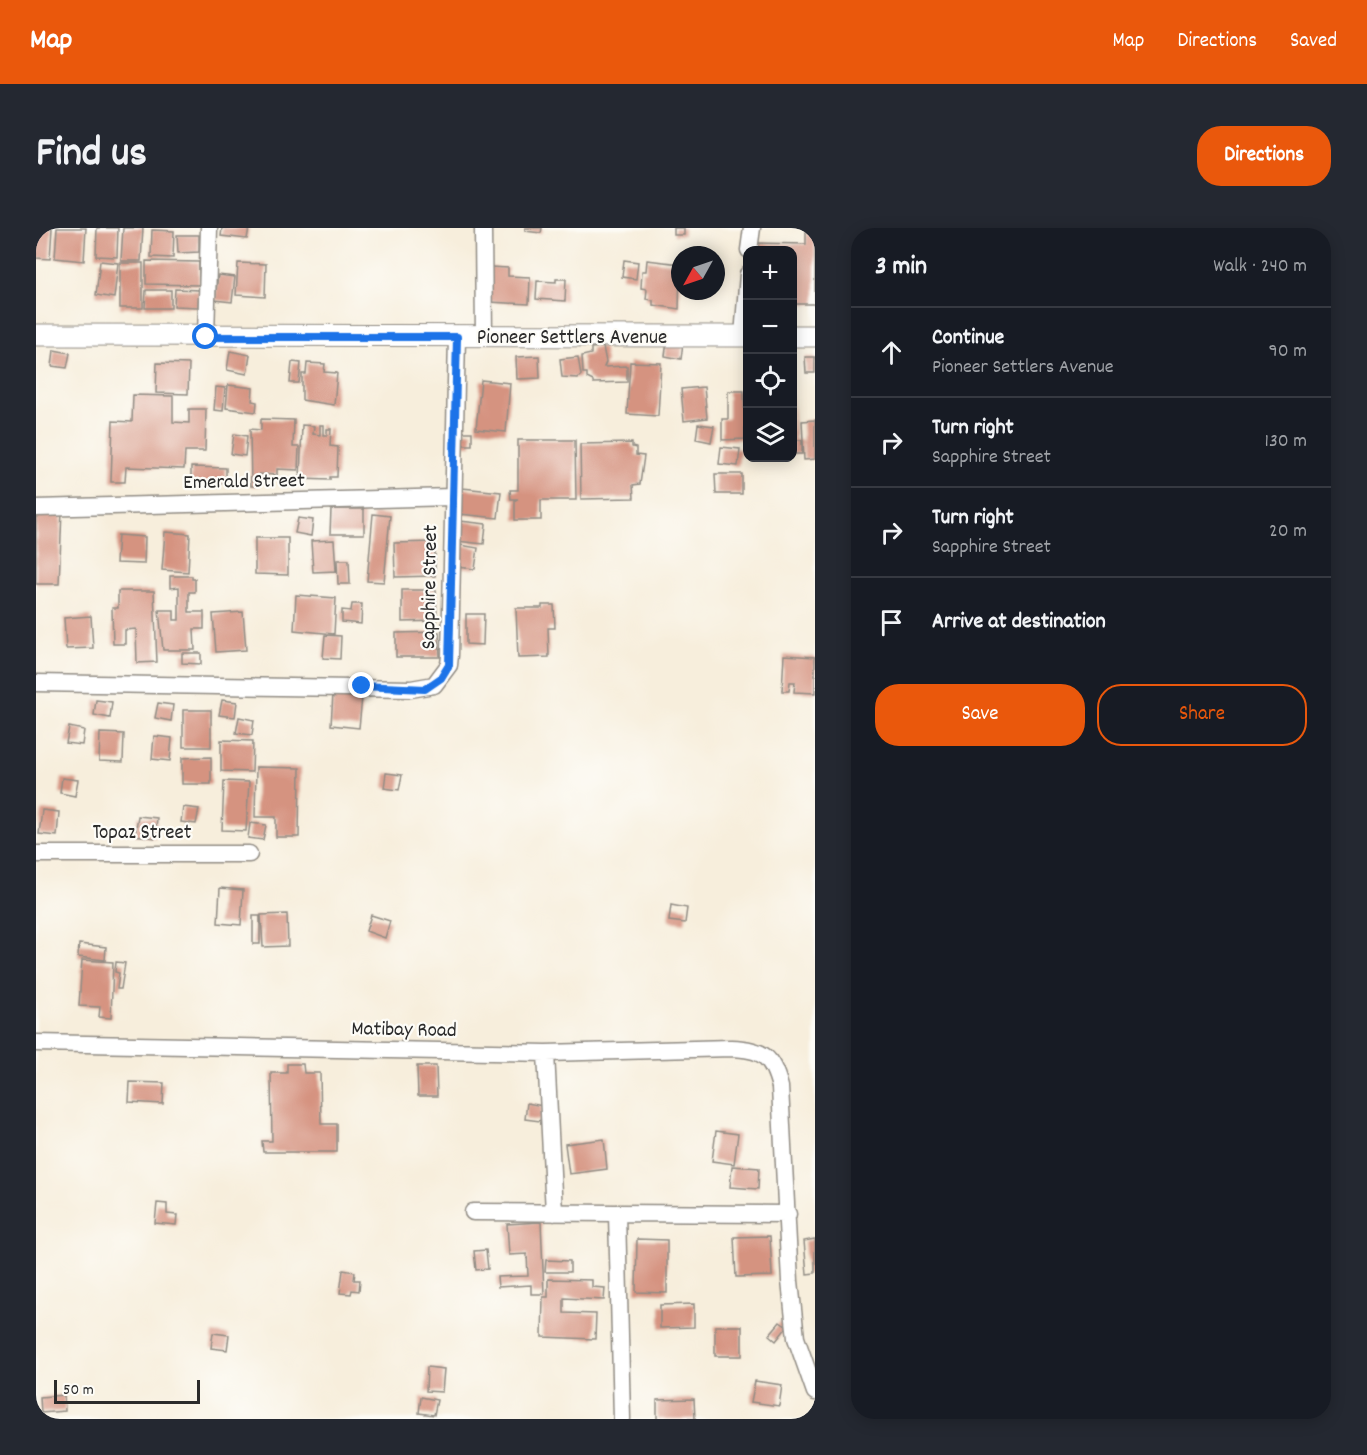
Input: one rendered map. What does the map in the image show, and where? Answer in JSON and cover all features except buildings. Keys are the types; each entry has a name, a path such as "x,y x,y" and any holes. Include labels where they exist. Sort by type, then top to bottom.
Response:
{"street":[{"path":"206,337 209,228"},
{"path":"483,228 484,337"},
{"path":"750,246 752,228"},
{"name":"Pioneer Settlers Avenue","path":"36,335 743,336"},
{"path":"797,336 815,336"},
{"name":"Sapphire Street","path":"36,683 411,689 434,685 449,665 450,655 457,337"},
{"name":"Emerald Street","path":"36,507 452,498"},
{"name":"Topaz Street","path":"36,854 249,854"},
{"name":"Matibay Road","path":"36,1044 546,1053 746,1049 759,1052 769,1059 776,1070 780,1087 788,1214"},
{"path":"546,1053 554,1213"},
{"path":"473,1212 788,1214 790,1281 796,1338 815,1392"},
{"path":"617,1213 622,1419"}],"route":[{"path":"206,337 457,337 449,665 441,678 434,685 425,689 362,686"}]}
